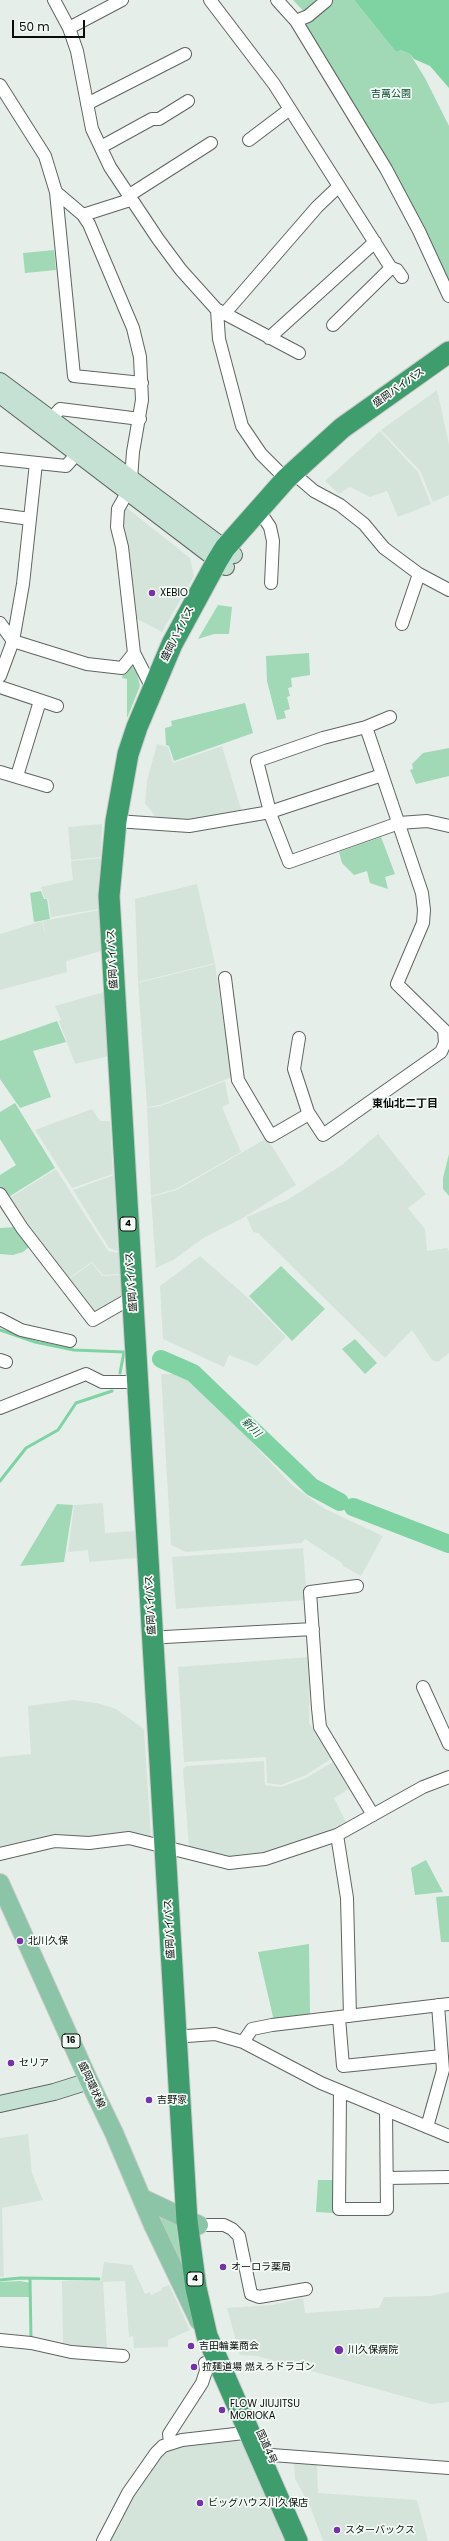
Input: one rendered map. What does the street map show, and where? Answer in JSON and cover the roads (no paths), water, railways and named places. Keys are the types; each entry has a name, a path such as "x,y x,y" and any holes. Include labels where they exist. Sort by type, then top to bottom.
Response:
{"highway":[{"name":"盛岡バイパス","path":"193,2223 166,1846 109,896 121,822 128,754 152,688 172,644 225,558 293,479 342,428 449,357"},
{"name":"盛岡バイパス","path":"212,2333 196,2288 186,2036 166,1846 166,1637 123,897 121,822 151,713 185,638 225,558 264,518 293,479"},
{"name":"国道4号","path":"212,2333 264,2454 309,2541"},
{"name":"国道4号","path":"264,2454 298,2541"}],"main road":[{"name":"盛岡環状線","path":"0,1883 184,2293 212,2333"},
{"path":"142,2198 193,2223"}],"street":[{"path":"54,0 69,28 77,51 92,129 110,167 129,198 181,270 221,312 299,353"},
{"path":"69,28 122,0"},
{"path":"210,0 274,84 391,268 397,270 402,277"},
{"path":"276,0 296,21 386,169 419,230 449,296"},
{"path":"296,21 308,16 326,1"},
{"path":"87,104 185,54"},
{"path":"0,85 45,156 56,192 74,376 142,383"},
{"path":"101,147 152,119 160,119 188,101"},
{"path":"250,140 290,109"},
{"path":"83,215 129,198 211,143"},
{"path":"339,186 317,207 221,312 219,340 242,426 261,454 293,479 340,505 359,520 384,548 419,574 449,590"},
{"path":"56,192 83,215 133,328 140,357 142,383 140,418 133,452 129,486 118,509 117,528 122,547 134,653 152,688"},
{"path":"269,338 375,242"},
{"path":"333,325 391,268"},
{"path":"0,381 51,419 129,486 225,558"},
{"path":"0,395 76,454 129,486"},
{"path":"51,419 60,409 140,418"},
{"path":"0,459 66,466 76,454"},
{"path":"0,676 13,641 30,519 36,463"},
{"path":"0,515 30,519"},
{"path":"264,518 270,528 274,541 271,582"},
{"path":"402,624 419,574"},
{"path":"0,623 13,641 86,664 122,668 134,653"},
{"path":"0,687 57,706"},
{"path":"17,776 40,701"},
{"path":"390,717 366,728 329,736 258,761 270,812 288,862 399,824 427,821 449,826"},
{"path":"299,1038 294,1069 309,1114 323,1135 441,1052 445,1043 444,1030 397,984 423,923 424,910 422,893 366,728"},
{"path":"0,772 47,786"},
{"path":"121,822 189,826 270,812 382,775"},
{"path":"225,978 238,1080 271,1136 309,1114"},
{"path":"0,1194 22,1228 92,1320 126,1301 133,1301"},
{"path":"0,1319 21,1330 70,1341"},
{"path":"0,1408 86,1374 102,1382 137,1382"},
{"path":"357,1586 310,1592 320,1727 373,1815"},
{"path":"166,1637 313,1629"},
{"path":"423,1688 449,1744"},
{"path":"0,1854 55,1841 89,1843 129,1838 166,1846 229,1863 265,1859 337,1835 423,1787 449,1777"},
{"path":"337,1835 348,1898 343,2066 442,2056"},
{"path":"243,2042 252,2029 443,2005 443,2070 427,2127"},
{"path":"186,2036 215,2034 243,2042 340,2092 449,2136"},
{"path":"0,2104 54,2092 89,2081"},
{"path":"340,2092 339,2209 387,2209 386,2110"},
{"path":"387,2178 449,2177"},
{"path":"193,2223 224,2225 232,2229 239,2236 251,2294 259,2297 306,2289"},
{"path":"0,2340 31,2342 71,2352 123,2356"},
{"path":"170,2443 169,2434 202,2383 206,2371 205,2363"},
{"path":"103,2541 142,2471 156,2453 170,2443 254,2432"},
{"path":"264,2454 449,2468"}],"waterway":[{"path":"0,1330 35,1342 74,1350 124,1352 120,1373"},
{"name":"新川","path":"161,1359 193,1373 312,1487 340,1502"},
{"path":"0,1481 26,1448 58,1430 76,1403 112,1391"},
{"name":"新川","path":"353,1507 449,1544"},
{"path":"0,2280 20,2278 99,2279"},
{"path":"30,2279 31,2340"}],"place":[{"name":"XEBIO","path":"152,593"},
{"name":"北川久保","path":"20,1941"},
{"name":"セリア","path":"11,2063"},
{"name":"吉野家","path":"149,2100"},
{"name":"オーロラ薬局","path":"223,2267"},
{"name":"吉田輪業商会","path":"191,2346"},
{"name":"川久保病院","path":"339,2350"},
{"name":"拉麺道場 燃えろドラゴン","path":"194,2367"},
{"name":"FLOW JIUJITSU MORIOKA","path":"222,2410"},
{"name":"ビッグハウス川久保店","path":"200,2503"},
{"name":"スターバックス","path":"337,2530"}],"district":[{"name":"東仙北二丁目","path":"405,1104"}],"park label":[{"name":"吉萬公園","path":"391,94"}]}
